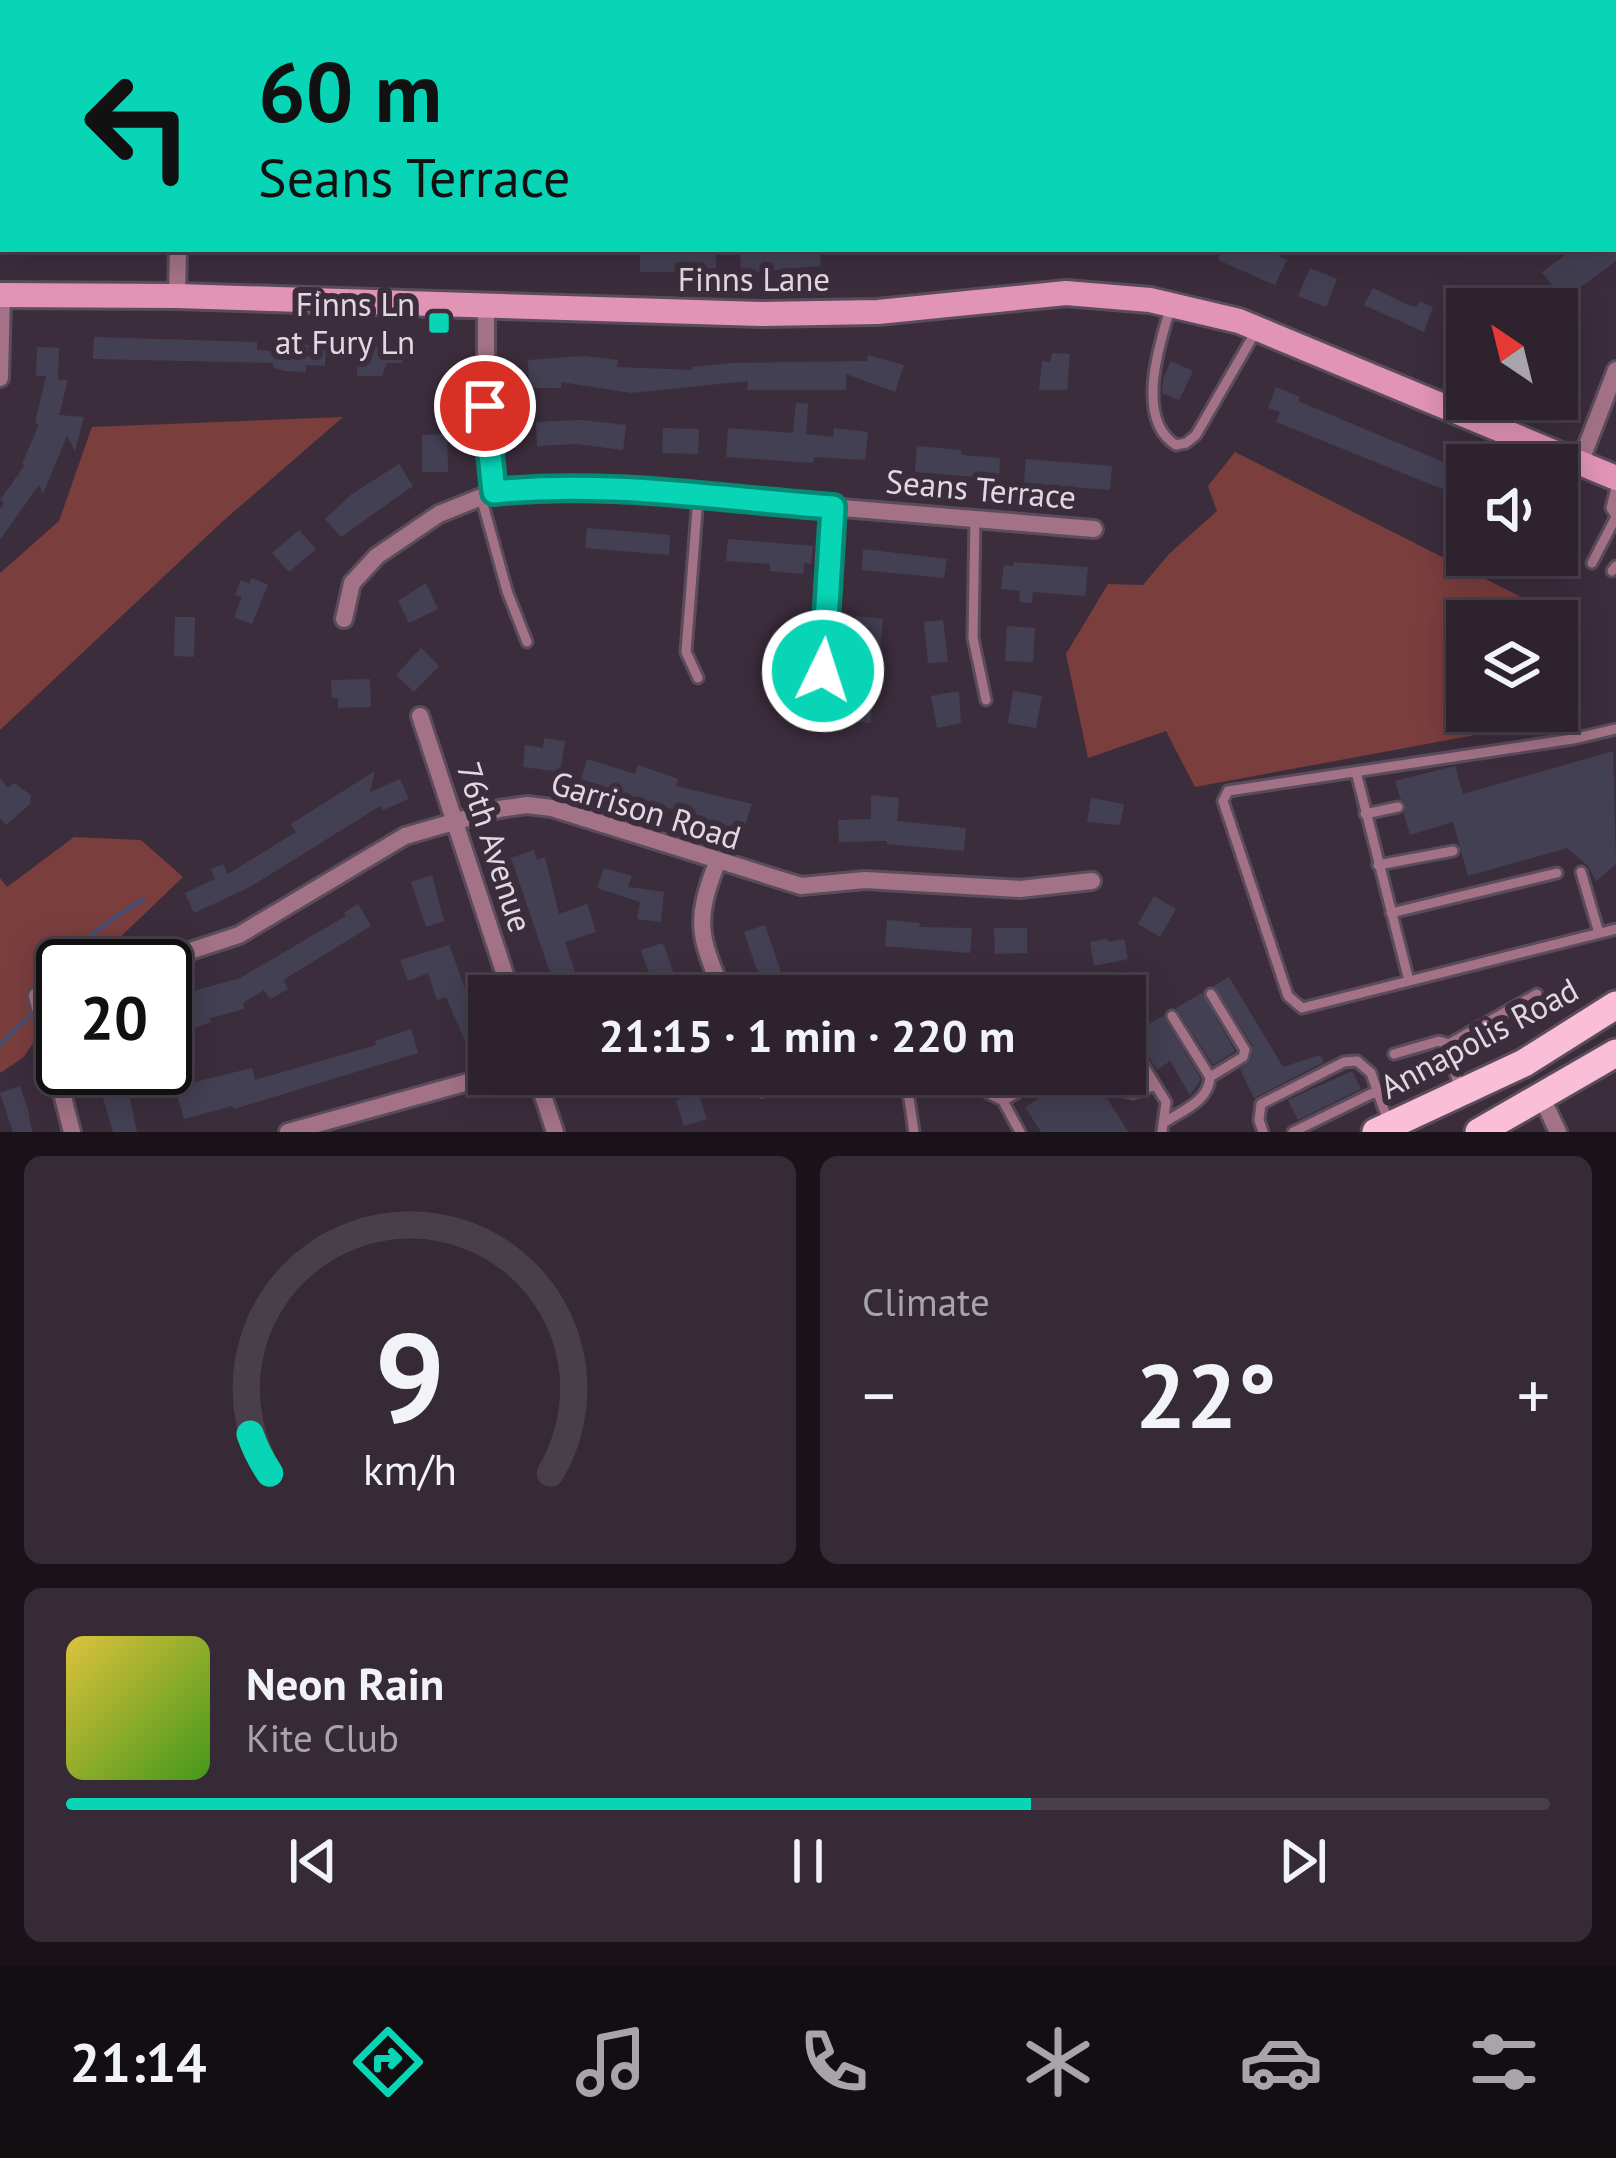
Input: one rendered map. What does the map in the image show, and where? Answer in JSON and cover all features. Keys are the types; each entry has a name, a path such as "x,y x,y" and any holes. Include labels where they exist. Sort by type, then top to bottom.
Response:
{"main road":[{"name":"Annapolis Road","path":"1383,1129 1524,1063 1616,1005"},
{"path":"1478,1132 1616,1053"}],"street":[{"path":"177,296 178,252"},
{"name":"Finns Lane","path":"1,295 177,296 698,314 878,312 1066,293 1112,295 1172,304 1258,328 1616,478"},
{"path":"0,378 1,295"},
{"path":"486,307 488,495"},
{"path":"1580,463 1616,370"},
{"name":"Seans Terrace","path":"344,619 352,583 377,556 439,514 488,495 554,488 698,496 1094,529"},
{"name":"76th Avenue","path":"420,716 505,975"},
{"name":"Garrison Road","path":"192,950 239,935 406,836 527,805 552,808 801,886 865,880 1020,889 1092,881"},
{"path":"716,975 700,932 706,891 717,862"},
{"path":"288,1132 468,1082"},
{"path":"62,1095 72,1132"},
{"path":"543,1095 555,1132"},
{"path":"1542,1097 1558,1132"}],"lane":[{"path":"1172,304 1153,400 1164,433 1176,445 1196,435 1258,328"},
{"path":"1592,563 1616,516 1611,508 1616,488"},
{"path":"488,495 507,591 527,642"},
{"path":"698,496 686,652 698,677"},
{"path":"823,671 833,507"},
{"path":"976,518 974,638 986,700"},
{"path":"1616,729 1228,791 1223,801 1288,996 1302,1008 1616,929"},
{"path":"1356,772 1409,981"},
{"path":"1365,814 1398,807"},
{"path":"1378,865 1454,851"},
{"path":"1581,872 1599,933"},
{"path":"1391,913 1557,873"},
{"path":"1210,994 1245,1050 1243,1057 1210,1077"},
{"path":"1394,1054 1439,1041 1449,1044 1537,994"},
{"path":"1163,1127 1207,1094 1210,1077 1172,1016"},
{"path":"1449,1044 1460,1095"},
{"path":"1263,1132 1258,1120 1262,1104 1344,1061 1357,1061 1371,1073 1383,1129"},
{"path":"1146,1070 1166,1102 1163,1127"},
{"path":"1146,1088 1155,1085"},
{"path":"1293,1132 1377,1091"},
{"path":"908,1095 914,1132"},
{"path":"992,1095 1003,1101 1020,1132"},
{"path":"1003,1101 1013,1095"}],"shaded area":[{"path":"343,417 223,521 0,730 0,573 59,521 92,427"},
{"path":"1235,452 1446,559 1446,576 1480,576 1527,600 1446,600 1446,732 1491,732 1195,787 1166,731 1088,758 1066,654 1108,584 1143,585 1217,511 1208,486"},
{"path":"74,837 141,840 183,877 118,939 36,939 36,1038 24,1057 0,1073 0,878 7,887"}],"building":[{"path":"640,252 716,253 716,272 640,272"},
{"path":"820,252 821,266 741,273 740,253"},
{"path":"1222,252 1281,252 1279,256 1287,260 1275,285 1218,260"},
{"path":"1569,252 1616,252 1616,261 1578,289 1554,288 1542,272"},
{"path":"1310,268 1337,279 1326,307 1298,296"},
{"path":"1373,288 1410,306 1417,307 1419,301 1433,307 1424,332 1364,305"},
{"path":"94,337 257,342 257,350 289,352 290,344 326,346 325,366 306,365 306,372 284,371 273,363 93,359"},
{"path":"358,345 403,347 402,363 387,363 382,376 357,376"},
{"path":"37,347 59,348 58,380 68,380 59,415 84,417 75,451 67,436 43,494 39,485 0,540 4,503 0,500 25,465 39,424 35,423 46,376 36,376"},
{"path":"1052,353 1070,354 1067,390 1039,390 1042,361 1050,362"},
{"path":"868,355 904,365 895,392 846,374 846,390 747,390 748,381 631,393 561,382 561,388 529,388 528,360 584,356 618,360 617,367 693,370 732,363 867,361"},
{"path":"1171,361 1193,371 1179,400 1162,393"},
{"path":"1276,387 1300,397 1298,401 1446,463 1446,491 1276,422 1280,412 1268,408"},
{"path":"796,403 808,404 806,434 833,437 834,428 868,432 865,460 814,457 813,463 726,457 728,428 793,433"},
{"path":"536,422 626,425 623,450 576,444 537,446"},
{"path":"663,428 699,429 698,454 662,453"},
{"path":"447,434 448,472 422,472 422,435"},
{"path":"917,446 1000,458 999,479 915,472"},
{"path":"1026,459 1112,466 1110,490 1024,483"},
{"path":"399,464 413,486 341,537 325,519 352,494"},
{"path":"587,528 670,535 669,555 585,548"},
{"path":"299,530 316,549 289,572 272,553"},
{"path":"728,539 813,546 811,564 804,563 803,574 770,571 770,564 726,561"},
{"path":"863,549 947,559 944,578 862,570"},
{"path":"1014,562 1088,567 1085,596 1033,592 1032,603 1019,602 1020,591 1001,589 1004,565 1014,566"},
{"path":"252,578 268,585 252,624 234,617 242,597 235,595 241,580 249,584"},
{"path":"426,583 438,609 409,623 398,601"},
{"path":"855,616 883,619 880,652 855,649"},
{"path":"175,617 195,617 194,657 174,656"},
{"path":"803,618 805,629 812,627 815,647 790,652 784,623"},
{"path":"943,620 948,662 928,663 924,622"},
{"path":"1007,626 1035,628 1033,662 1005,661"},
{"path":"421,648 439,666 414,692 396,675"},
{"path":"370,679 371,707 338,708 331,680"},
{"path":"959,691 961,723 937,728 931,696"},
{"path":"1013,691 1042,696 1036,728 1008,723"},
{"path":"831,700 872,702 871,723 830,720"},
{"path":"544,738 565,741 560,772 523,767 525,745 543,748"},
{"path":"1613,751 1616,864 1596,881 1588,866 1567,848 1468,876 1453,822 1410,835 1406,804 1395,781 1455,766 1463,794"},
{"path":"587,759 635,774 638,765 678,779 676,786 752,804 743,832 581,780"},
{"path":"375,771 370,792 400,779 409,799 383,810 380,806 250,887 194,913 185,893 215,879 211,869 223,864 228,874 296,832 291,824"},
{"path":"0,778 8,788 14,783 31,795 30,804 6,825 0,818"},
{"path":"871,795 899,798 897,821 966,828 964,851 887,841 839,842 838,820 871,819"},
{"path":"1091,798 1124,804 1120,825 1087,822"},
{"path":"534,850 537,860 545,857 559,914 587,904 596,932 565,942 576,975 551,975 511,858"},
{"path":"604,868 632,876 628,887 664,892 661,922 637,919 640,902 597,888"},
{"path":"432,875 444,921 426,927 411,882"},
{"path":"1154,896 1176,909 1160,937 1138,924"},
{"path":"358,904 371,926 283,980 288,989 270,999 264,990 243,1003 244,1009 210,1018 211,1022 194,1028 192,991 240,978 346,916"},
{"path":"887,920 920,923 919,927 972,928 970,953 885,946"},
{"path":"765,925 782,975 759,975 744,932"},
{"path":"994,928 1027,928 1027,953 995,954"},
{"path":"1124,939 1128,959 1094,966 1090,942"},
{"path":"663,943 674,975 650,975 641,950"},
{"path":"449,945 468,996 468,1042 446,997 437,1000 428,973 408,981 400,960"},
{"path":"1229,977 1283,1067 1320,1055 1324,1062 1254,1098 1240,1069 1251,1061 1253,1046 1214,986"},
{"path":"1202,993 1235,1051 1213,1065 1176,1008"},
{"path":"1163,1016 1201,1079 1190,1095 1170,1061 1157,1070 1146,1052 1146,1019 1149,1024"},
{"path":"411,1029 418,1053 234,1109 184,1119 177,1095 192,1095 192,1083 252,1068 255,1080 376,1045 375,1041"},
{"path":"1352,1071 1361,1089 1298,1120 1288,1100"},
{"path":"20,1086 32,1132 13,1132 0,1093"},
{"path":"102,1095 129,1095 137,1132 113,1132"},
{"path":"699,1095 707,1119 684,1126 676,1101"},
{"path":"1045,1095 1105,1095 1128,1132 1041,1132 1025,1107"}],"waterway":[{"path":"87,939 143,900"},
{"path":"0,1045 29,1016"}],"place":[{"name":"Finns Ln at Fury Ln","path":"439,323"}],"route":[{"path":"485,406 494,492 588,489 833,507 823,671"}]}
